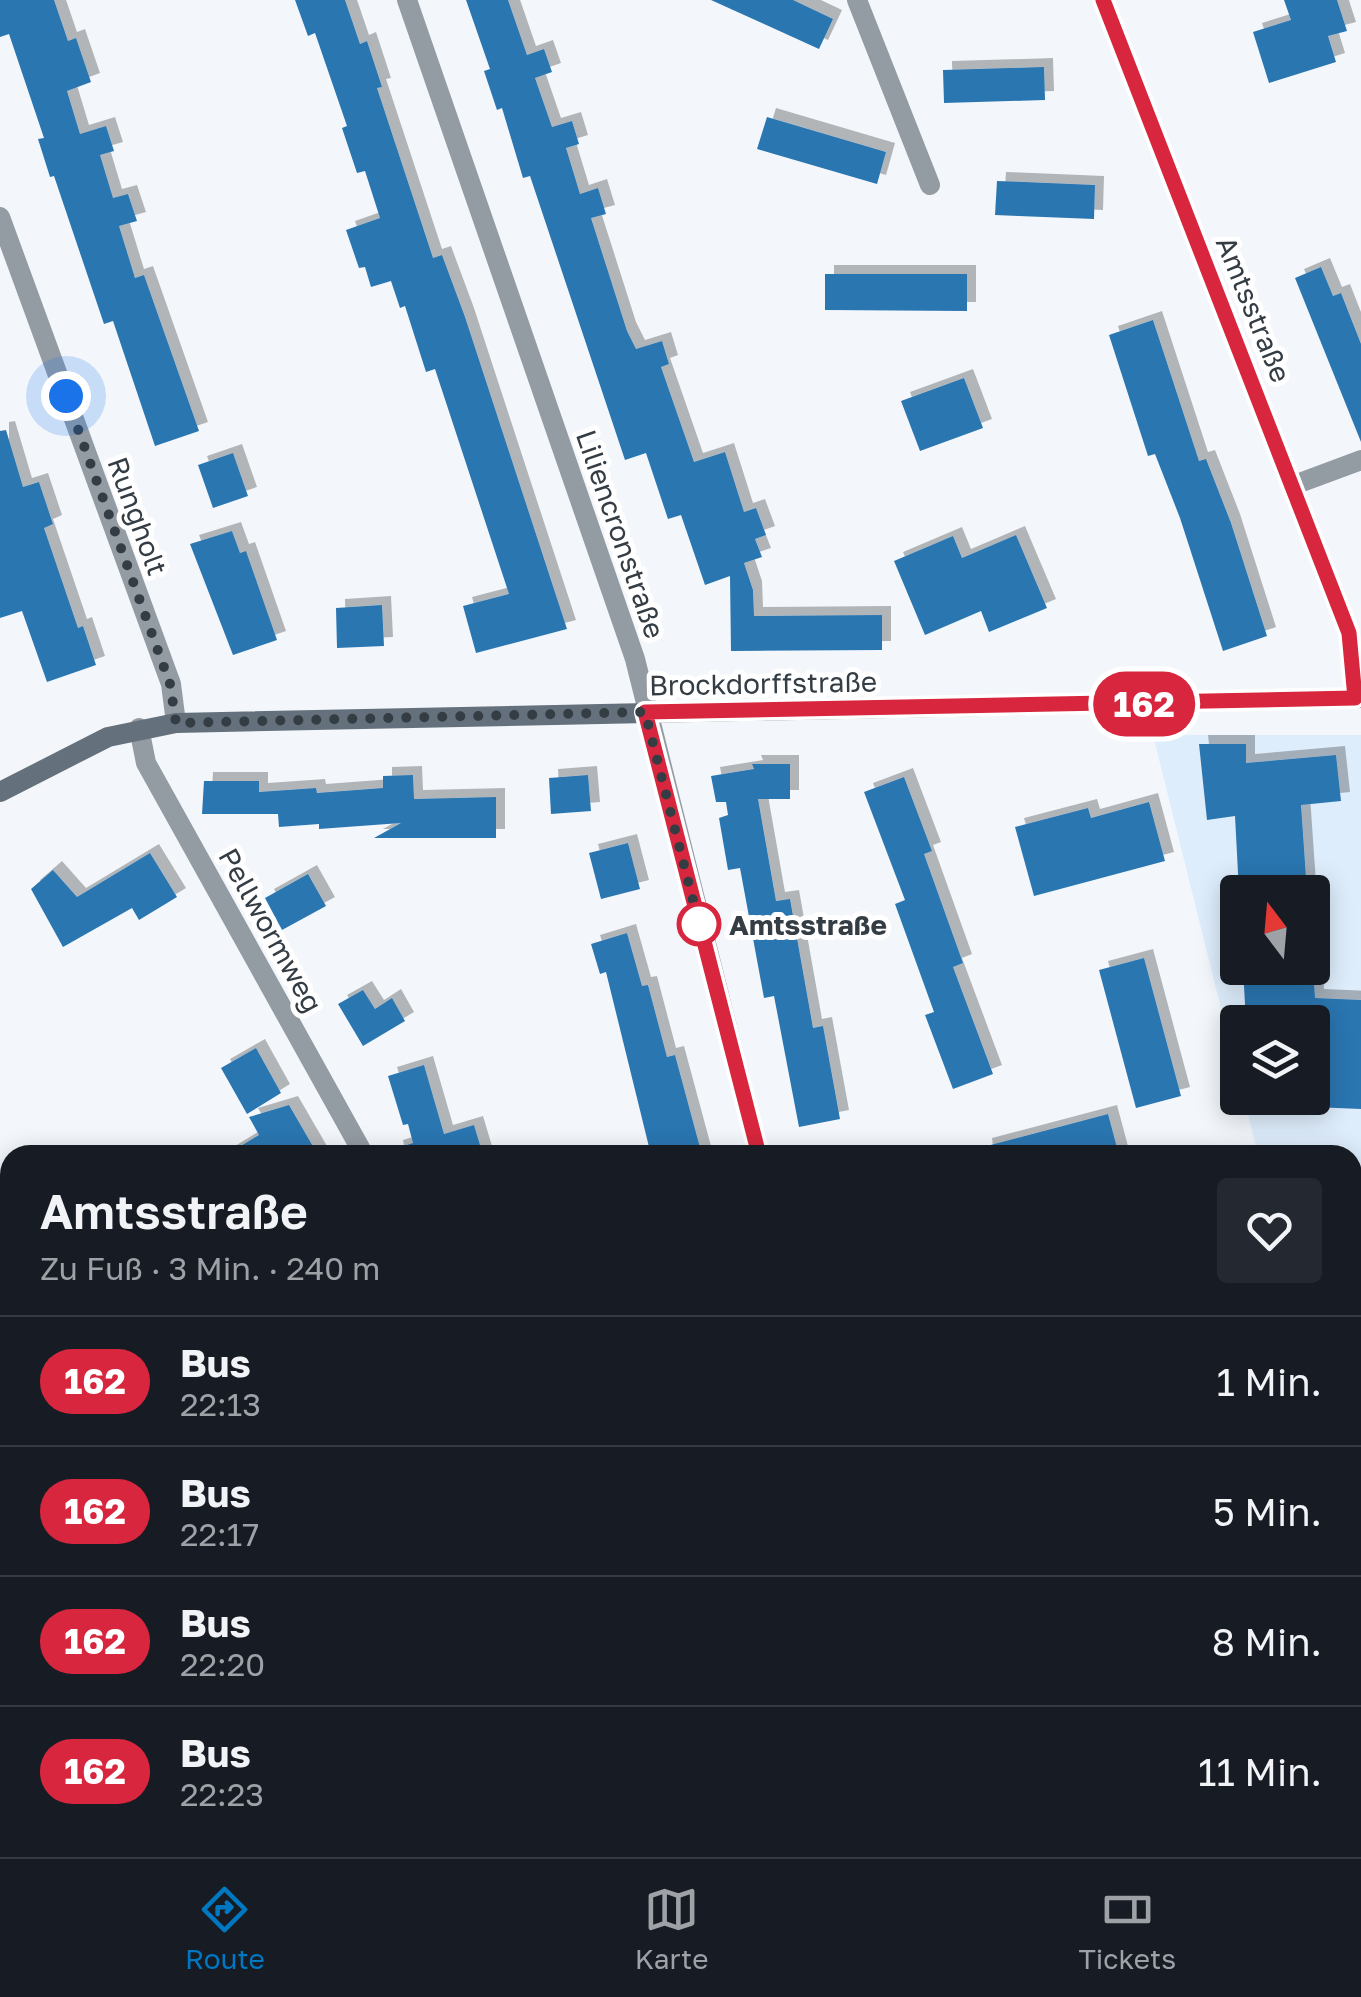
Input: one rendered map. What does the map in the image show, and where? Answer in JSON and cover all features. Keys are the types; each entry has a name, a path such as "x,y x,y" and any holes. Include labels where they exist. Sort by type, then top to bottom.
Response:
{"street":[{"name":"Liliencronstraße","path":"406,0 635,659 645,712 756,1145"},
{"path":"857,0 930,185"},
{"name":"Amtsstraße","path":"1103,0 1349,633 1358,698"},
{"name":"Rungholt","path":"0,217 170,684 176,723"},
{"path":"1294,484 1361,460"},
{"name":"Brockdorffstraße","path":"0,792 84,748 138,728 176,723 1358,698"},
{"name":"Pellwormweg","path":"138,728 146,762 358,1145"}],"shaded area":[{"path":"1153,735 1361,735 1361,1145 1256,1145 1248,1115 1330,1115 1330,1005 1220,1005"}],"building":[{"path":"0,0 54,0 68,41 76,38 91,82 67,91 80,134 106,126 114,151 100,155 113,198 128,194 137,221 119,226 135,278 144,275 199,431 155,446 113,321 104,324 54,176 50,177 38,139 44,138 9,34 0,37"},
{"path":"295,0 345,0 360,44 367,41 382,87 377,88 433,258 442,255 465,317 567,629 476,653 463,606 509,594 435,369 426,372 405,306 400,308 391,281 371,287 365,267 359,268 346,230 380,218 365,171 357,173 342,128 347,126 315,33 308,36"},
{"path":"466,0 508,0 527,55 544,49 552,72 535,78 552,127 572,121 579,144 566,148 580,194 598,188 606,214 591,218 627,331 636,349 662,341 669,364 661,367 694,462 725,452 744,512 756,508 766,535 755,539 762,557 744,563 753,590 754,616 882,615 882,650 731,651 730,576 705,585 681,515 668,519 646,453 625,460 530,176 523,178 502,108 497,110 484,71 490,69"},
{"path":"711,0 793,0 833,19 819,49"},
{"path":"1284,0 1337,0 1347,31 1328,36 1336,62 1269,83 1253,32 1291,20"},
{"path":"1044,67 1045,100 944,103 943,70"},
{"path":"767,117 886,152 877,184 757,149"},
{"path":"997,181 1095,185 1094,219 995,215"},
{"path":"1321,267 1333,296 1341,293 1361,344 1361,442 1295,278"},
{"path":"825,274 967,274 967,311 825,310"},
{"path":"1153,320 1199,461 1206,459 1231,523 1267,636 1223,651 1180,518 1155,454 1148,456 1109,335"},
{"path":"964,378 983,428 920,451 901,401"},
{"path":"6,430 23,487 39,482 53,524 44,528 78,628 83,626 96,665 47,682 22,611 0,618 0,431"},
{"path":"233,453 248,496 213,508 198,465"},
{"path":"232,531 240,553 246,551 277,640 233,655 190,544"},
{"path":"1016,535 1047,608 989,632 981,611 925,635 894,561 953,536 962,558"},
{"path":"382,605 384,646 337,648 336,608"},
{"path":"1199,744 1246,744 1246,763 1336,755 1341,801 1301,805 1306,875 1238,875 1235,816 1207,820"},
{"path":"752,764 790,764 790,799 758,799 776,901 790,899 813,1028 823,1026 840,1119 799,1127 774,996 764,998 740,868 728,870 719,818 728,815 726,802 716,802 711,776 754,769"},
{"path":"413,775 414,799 496,797 496,838 374,838 401,823 319,829 319,824 279,827 278,814 202,814 204,781 259,781 259,792 316,788 317,793 383,788 383,776"},
{"path":"588,775 591,811 551,814 549,778"},
{"path":"904,777 932,851 924,854 963,963 953,967 993,1074 953,1089 925,1015 934,1012 895,904 905,900 864,792"},
{"path":"1149,802 1165,861 1034,896 1015,827 1088,808 1091,818"},
{"path":"628,843 640,889 601,899 589,853"},
{"path":"150,853 177,897 139,920 132,908 63,947 31,889 53,870 77,897"},
{"path":"308,874 326,906 282,930 265,898"},
{"path":"627,933 642,986 648,985 667,1057 675,1055 699,1145 649,1145 606,972 600,974 591,944"},
{"path":"1144,958 1181,1096 1136,1108 1099,970"},
{"path":"1244,985 1314,985 1315,998 1361,1000 1361,1109 1330,1108 1330,1005 1245,1005"},
{"path":"363,990 375,1009 392,998 405,1021 363,1046 338,1004"},
{"path":"256,1048 281,1093 247,1114 221,1068"},
{"path":"424,1065 444,1134 474,1125 480,1145 407,1145 413,1143 408,1124 403,1125 388,1076"},
{"path":"289,1105 312,1145 242,1145 259,1135 249,1117"},
{"path":"1108,1114 1116,1145 991,1145"}],"bus line":[{"name":"162","path":"756,1145 645,712 1355,698 1349,633 1103,0"}],"place":[{"name":"Amtsstraße","path":"699,924"}],"route":[{"path":"66,396 170,684 176,723 645,712 699,924"}]}
